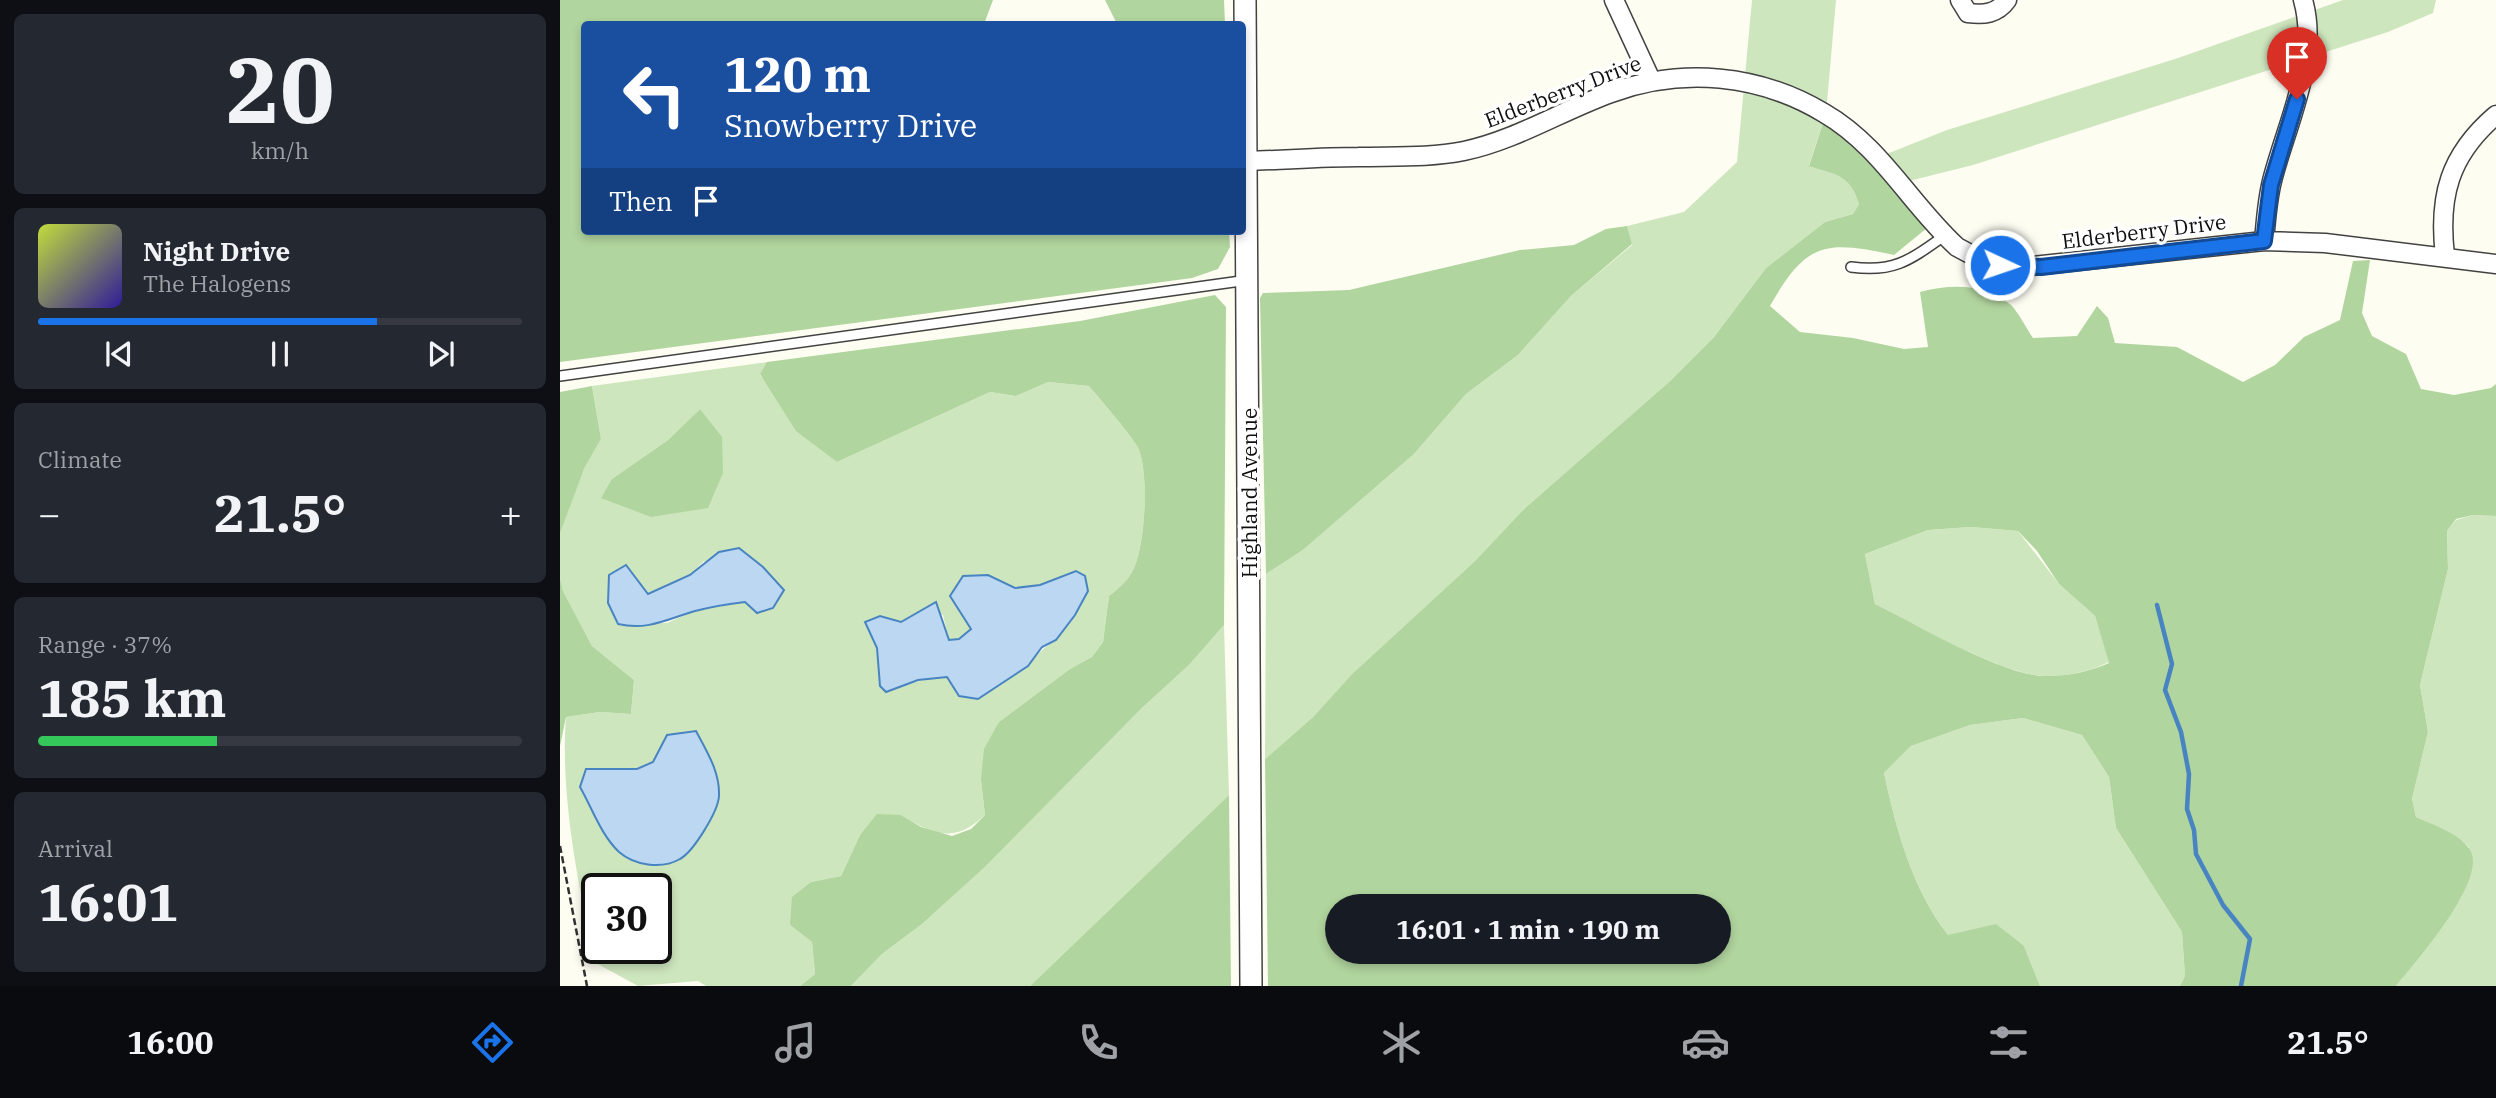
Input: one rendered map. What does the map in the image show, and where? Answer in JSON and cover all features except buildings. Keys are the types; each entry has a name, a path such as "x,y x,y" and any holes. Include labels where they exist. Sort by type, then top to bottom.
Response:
{"street":[{"name":"Highland Avenue","path":"1245,0 1245,21"},
{"path":"1614,0 1651,80"},
{"path":"1960,0 1968,13 1983,15 1995,12 2007,0"},
{"path":"2264,241 2271,185 2297,99 2305,54 2303,0"},
{"name":"Elderberry Drive","path":"1247,161 1424,156 1465,151 1490,144 1610,93 1651,80 1696,77 1740,80 1798,99 1826,114 1866,144 1944,236 1957,247 1985,262 2028,268 2264,241 2325,243 2496,264"},
{"name":"Highland Avenue","path":"1246,80 1246,174"},
{"path":"2445,256 2441,220 2448,183 2468,144 2496,115"},
{"name":"Highland Avenue","path":"1246,217 1251,986"}],"lane":[{"path":"1851,267 1874,270 1900,265 1944,236"},
{"path":"560,376 1248,280"}],"path":[{"path":"560,846 587,986"}],"green space":[{"path":"560,0 993,0 985,21 581,21 581,235 1229,235 1230,247 1218,269 1192,278 560,362"},
{"path":"1105,0 1224,0 1225,21 1116,21"},
{"path":"1752,0 1836,0 1826,114 1809,165 1846,181 1859,204 1853,214 1825,222 1766,268 1714,337 1669,382 1523,510 1475,561 1352,674 1313,717 1265,759 1266,574 1303,550 1414,454 1466,394 1518,355 1571,296 1632,245 1627,226 1684,212 1737,162"},
{"path":"2343,0 2436,0 2433,13 2388,32 1973,165 1901,183 1879,157 1947,130 2178,58"},
{"path":"1826,114 1933,223 1894,255 1870,250 1834,248 1807,258 1795,269 1770,306 1800,332 1853,338 1904,349 1928,347 1920,292 1967,287 1990,293 2011,305 2033,338 2077,336 2097,306 2108,318 2115,343 2177,347 2243,382 2275,365 2304,337 2340,320 2353,261 2370,260 2362,313 2372,336 2406,354 2421,389 2454,395 2491,388 2496,384 2496,516 2473,515 2456,519 2447,531 2448,569 2420,685 2428,732 2412,799 2416,817 2457,837 2468,847 2473,860 2470,877 2461,897 2434,939 2396,986 2180,986 2185,976 2182,932 2116,828 2109,777 2082,735 2023,718 1970,725 1911,746 1884,773 1907,858 1924,898 1948,935 1996,924 2024,946 2040,986 1268,986 1265,759 1313,717 1352,674 1475,561 1523,510 1669,382 1714,337 1766,268 1825,222 1853,214 1859,204 1855,194 1846,181 1809,166","holes":["1971,527 2018,531 2037,551 2059,584 2095,616 2109,663 2070,674 2027,674 2006,668 1936,636 1875,604 1865,554 1928,530"]},
{"path":"1627,226 1632,244 1571,296 1518,355 1466,394 1414,454 1303,550 1266,574 1260,298 1263,293 1349,290 1520,250 1574,245 1606,229"},
{"path":"1215,295 1226,307 1224,625 1189,665 1143,707 985,867 922,924 882,954 851,986 800,986 815,974 812,942 790,925 792,897 811,882 841,876 860,835 877,814 901,815 921,827 952,836 971,829 985,815 981,780 984,749 999,722 1070,669 1092,657 1103,642 1109,596 1129,576 1138,557 1145,492 1142,462 1136,444 1089,386 1048,382 1016,396 990,392 837,462 796,431 760,374 767,362 1080,321"},
{"path":"767,362 760,375 837,462 990,392 1016,396 1048,382 1089,386 1139,450 1145,492 1141,543 1132,572 1109,596 1103,642 1092,657 1070,669 999,722 981,780 985,815 963,830 944,833 924,828 901,815 860,835 841,876 811,882 790,925 812,942 815,974 800,986 706,986 698,981 638,986 598,964 672,964 672,873 581,873 581,893 572,840 566,777 566,717 600,712 631,714 634,680 592,646 563,591 560,578 560,533 565,514 584,469 601,439 592,386","holes":["700,409 723,473 612,479 668,440","704,561 757,613 745,602 692,612 667,623 618,624 608,603 609,575 626,565 647,594 690,575","988,575 1015,588 1040,585 1056,640 1019,672 1005,679 942,677 886,692 880,686 877,648 865,623 880,616 901,622 920,611 943,615 949,640 959,639 971,629 950,596","667,735 715,767 719,798 707,828 606,837 595,815 587,769 637,769 653,762"]},
{"path":"592,386 601,439 584,469 560,533 560,392"},
{"path":"700,409 722,437 723,473 708,508 651,517 601,498 612,479 668,440"},
{"path":"2473,515 2496,516 2496,986 2396,986 2462,896 2469,847 2458,838 2416,817 2412,799 2428,732 2420,685 2448,569 2447,531 2456,520"},
{"path":"1971,527 2018,531 2059,584 2095,616 2109,662 2071,674 2028,674 1960,648 1875,604 1865,554 1928,530"},
{"path":"560,578 563,591 592,646 634,680 631,714 600,712 566,717 560,746"},
{"path":"1224,625 1229,795 1030,986 851,986 882,954 922,924 985,867 1143,707 1189,665"},
{"path":"2023,718 2082,735 2109,777 2116,828 2182,932 2185,976 2180,986 2040,986 2024,946 1948,935 1935,917 1907,858 1884,773 1911,746 1970,725"},
{"path":"1229,795 1231,986 1030,986"}],"water":[{"path":"739,548 763,567 784,590 773,608 757,613 745,602 701,610 648,625 618,624 608,603 609,575 626,565 648,594 690,575 719,552"},
{"path":"1076,571 1085,576 1088,591 1075,615 1056,640 1042,647 1028,666 978,699 959,696 947,677 918,680 886,692 880,686 877,648 865,622 880,616 901,622 936,602 949,640 959,639 971,629 950,596 963,576 988,575 1015,588 1040,585"},
{"path":"696,731 712,762 719,787 718,803 710,821 698,840 680,859 656,865 632,860 619,852 597,821 580,787 586,769 637,769 653,762 667,735"}],"waterway":[{"path":"2157,605 2172,664 2165,690 2181,732 2189,774 2187,809 2194,830 2196,854 2223,905 2250,939 2241,986"}],"route":[{"path":"2000,265 2014,268 2041,267 2264,241 2271,185 2297,99"}]}
